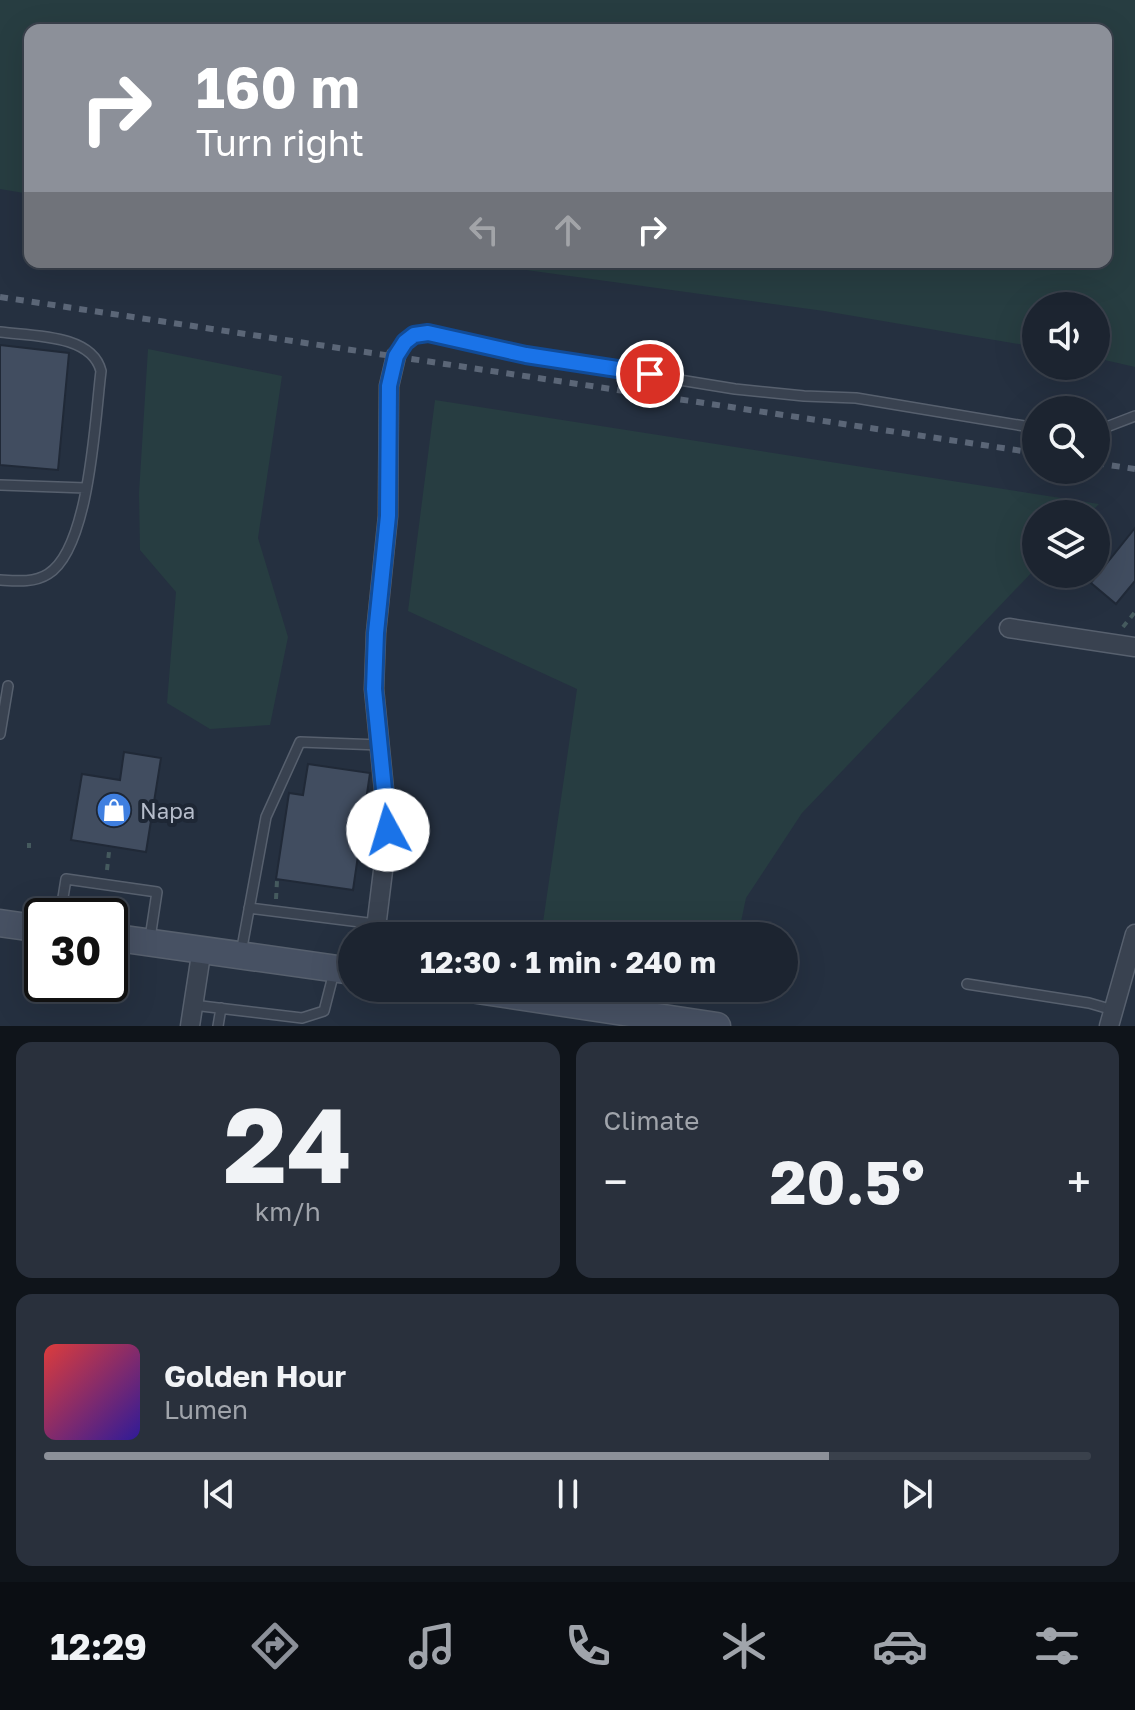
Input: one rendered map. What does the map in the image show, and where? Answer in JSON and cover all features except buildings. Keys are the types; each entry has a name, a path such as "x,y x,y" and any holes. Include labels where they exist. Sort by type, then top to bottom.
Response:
{"main road":[{"path":"0,923 24,926"},
{"path":"128,939 338,969"},
{"path":"556,1002 714,1026"}],"street":[{"path":"377,922 388,830 374,689 376,633 388,516 389,386 396,356"},
{"path":"1009,628 1135,647"},
{"path":"1111,1018 1130,965 1135,934"},
{"path":"190,1026 202,948"}],"lane":[{"path":"0,332 79,343 92,351 99,360 101,371 86,488 76,527 57,567 45,576 28,581 0,580"},
{"path":"396,356 414,335 428,333 526,355 735,389 856,398 1022,426"},
{"path":"1110,426 1135,416"},
{"path":"0,485 86,488"},
{"path":"0,734 8,686"},
{"path":"241,954 266,817 300,742 380,745"},
{"path":"63,898 66,879 157,892 149,942"},
{"path":"249,908 338,923"},
{"path":"193,1005 302,1018 324,1011 338,981"},
{"path":"967,984 1089,1003 1111,1018"},
{"path":"218,1026 221,1008"}],"green space":[{"path":"0,0 1135,0 1135,367 1110,361 1110,292 1022,292 1022,345 824,311 512,268 1112,268 1112,24 24,24 24,193 0,189"},
{"path":"148,349 282,376 258,538 288,637 270,725 210,729 167,703 176,592 140,550 139,493"},
{"path":"435,400 1073,500 1022,500 1022,583 802,813 746,898 741,922 543,922 577,689 408,611"}],"railway":[{"path":"0,297 1022,451"},
{"path":"1110,465 1135,469"}],"place":[{"name":"Napa","path":"114,810"}],"route":[{"path":"388,830 374,689 376,633 388,516 389,386 396,356 414,335 428,333 526,355 650,374"}]}
